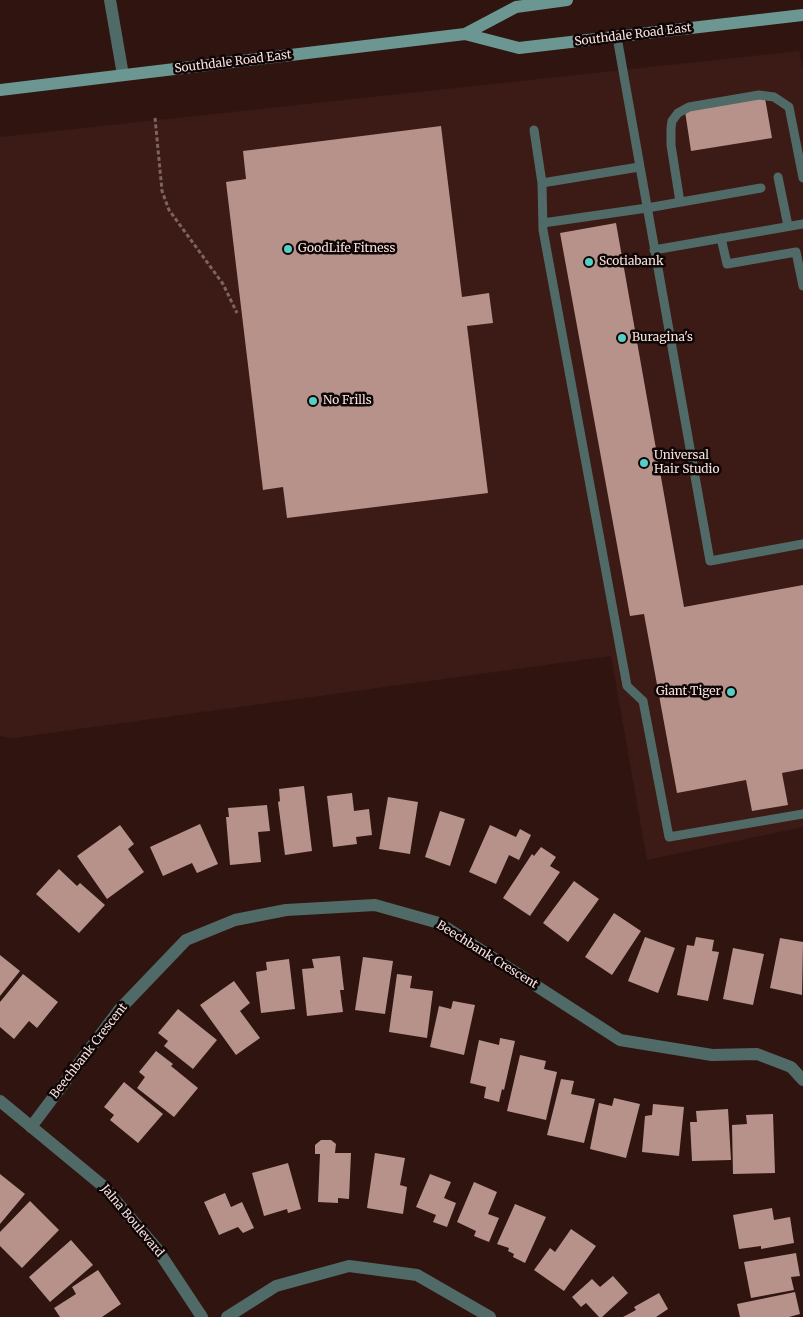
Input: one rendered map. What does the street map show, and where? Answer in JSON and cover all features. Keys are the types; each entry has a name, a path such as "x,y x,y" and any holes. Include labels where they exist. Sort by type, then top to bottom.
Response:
{"main road":[{"name":"Southdale Road East","path":"0,90 465,34 516,7 567,0"},
{"name":"Southdale Road East","path":"465,34 519,48 803,15"}],"street":[{"path":"110,0 123,75"},
{"name":"Beechbank Crescent","path":"31,1127 119,1010 186,940 235,920 286,910 375,905 439,923 620,1040 712,1055 757,1054 791,1067 803,1080"},
{"name":"Jalna Boulevard","path":"0,1102 104,1186 157,1249 202,1317"},
{"path":"227,1317 276,1286 350,1266 417,1275 490,1317"}],"lane":[{"path":"617,37 638,167 710,561 803,544"},
{"path":"680,202 671,146 671,128 672,121 678,112 689,107 758,96 774,97 789,107 803,178"},
{"path":"534,130 542,183 543,223 627,686 643,701 669,837 803,814"},
{"path":"542,183 638,167"},
{"path":"778,177 788,226"},
{"path":"543,223 647,208 761,188"},
{"path":"654,250 803,224"},
{"path":"721,238 727,264 796,252 803,286"}],"path":[{"path":"155,118 162,191 169,210 223,284 237,313"}],"shaded area":[{"path":"799,51 803,71 803,827 647,860 611,656 13,738 0,736 0,137"}],"building":[{"path":"765,98 772,138 691,151 685,111"},
{"path":"441,126 462,297 489,293 493,323 467,326 488,493 287,518 283,487 263,490 226,182 246,179 243,151"},
{"path":"616,223 684,607 803,585 803,769 782,773 788,805 752,811 746,780 677,793 644,614 630,616 560,233"},
{"path":"304,786 312,851 285,855 278,802 280,801 279,789"},
{"path":"352,793 354,811 369,809 372,835 356,837 357,844 333,847 327,796"},
{"path":"388,797 418,802 410,854 379,849"},
{"path":"267,805 270,831 258,832 261,862 230,865 226,817 229,817 228,808"},
{"path":"440,811 465,819 450,866 425,857"},
{"path":"200,824 218,864 197,873 192,863 163,876 150,847"},
{"path":"120,825 134,844 128,849 144,872 107,899 77,856"},
{"path":"490,825 516,837 520,829 531,835 519,860 509,855 496,884 469,872"},
{"path":"541,847 556,857 550,866 560,872 530,916 503,898 532,854 534,856"},
{"path":"59,869 77,886 80,883 105,905 79,933 36,894"},
{"path":"574,881 599,899 568,942 543,923"},
{"path":"614,913 641,931 612,975 585,957"},
{"path":"645,937 675,948 658,993 628,981"},
{"path":"696,937 714,940 712,951 719,952 708,1001 677,995 687,945 694,946"},
{"path":"780,938 803,942 802,995 770,988"},
{"path":"733,948 764,954 753,1005 723,999"},
{"path":"0,955 20,971 0,996"},
{"path":"340,956 344,990 340,990 343,1012 307,1016 302,969 314,968 312,959"},
{"path":"363,957 393,961 385,1014 355,1010"},
{"path":"289,959 295,1009 261,1013 256,972 267,970 266,962"},
{"path":"23,974 58,1002 37,1028 29,1021 14,1039 0,1027 0,1002"},
{"path":"397,974 412,976 410,988 433,991 427,1038 389,1032"},
{"path":"234,981 250,1003 240,1011 260,1038 236,1055 200,1005"},
{"path":"453,1001 475,1005 464,1055 430,1047 439,1006 451,1009"},
{"path":"178,1009 217,1040 193,1069 164,1046 168,1041 158,1033"},
{"path":"500,1038 515,1041 504,1090 502,1089 499,1102 484,1098 486,1087 470,1083 479,1040 499,1045"},
{"path":"156,1051 198,1088 174,1117 137,1088 145,1077 139,1072"},
{"path":"520,1055 546,1061 544,1069 557,1072 546,1120 507,1111"},
{"path":"561,1079 574,1081 571,1094 595,1099 584,1143 547,1135"},
{"path":"124,1082 163,1114 138,1143 110,1120 114,1115 104,1107"},
{"path":"614,1098 640,1104 626,1158 590,1149 599,1103 612,1106"},
{"path":"653,1104 684,1107 679,1156 642,1152 645,1116 652,1115"},
{"path":"728,1109 731,1160 692,1161 690,1122 697,1122 696,1111"},
{"path":"773,1114 775,1173 733,1174 732,1125 747,1124 746,1115"},
{"path":"321,1140 331,1140 336,1144 335,1153 351,1153 349,1199 338,1198 338,1203 318,1202 320,1154 315,1154 315,1145"},
{"path":"375,1153 405,1158 400,1185 407,1187 403,1214 367,1208"},
{"path":"288,1163 301,1209 288,1213 287,1209 264,1216 252,1173"},
{"path":"0,1174 25,1194 0,1224"},
{"path":"430,1174 451,1182 444,1198 456,1203 447,1227 433,1222 436,1215 416,1207"},
{"path":"474,1182 497,1192 488,1214 499,1218 489,1242 474,1236 476,1231 457,1222"},
{"path":"225,1193 231,1207 242,1202 254,1228 243,1233 238,1227 219,1235 204,1202"},
{"path":"30,1201 59,1230 22,1268 0,1246 0,1232"},
{"path":"515,1204 546,1217 525,1263 513,1257 514,1254 508,1251 509,1248 497,1244"},
{"path":"772,1208 774,1220 790,1217 794,1243 761,1249 761,1246 739,1249 733,1215"},
{"path":"571,1229 596,1246 564,1291 534,1270 550,1248 555,1252"},
{"path":"71,1240 93,1265 50,1302 29,1277"},
{"path":"796,1253 800,1276 791,1277 794,1290 751,1298 744,1262"},
{"path":"98,1270 121,1304 102,1317 60,1317 54,1308 76,1294 72,1287"},
{"path":"613,1276 628,1293 602,1317 599,1317 586,1303 581,1307 572,1297 592,1279 600,1287"},
{"path":"795,1292 800,1314 789,1317 740,1317 737,1304"},
{"path":"659,1293 668,1309 656,1317 623,1317 636,1310 634,1307"}],"place":[{"name":"GoodLife Fitness","path":"288,249"},
{"name":"Scotiabank","path":"589,262"},
{"name":"Buragina's","path":"622,338"},
{"name":"No Frills","path":"313,401"},
{"name":"Universal Hair Studio","path":"644,463"},
{"name":"Giant Tiger","path":"731,692"}]}
